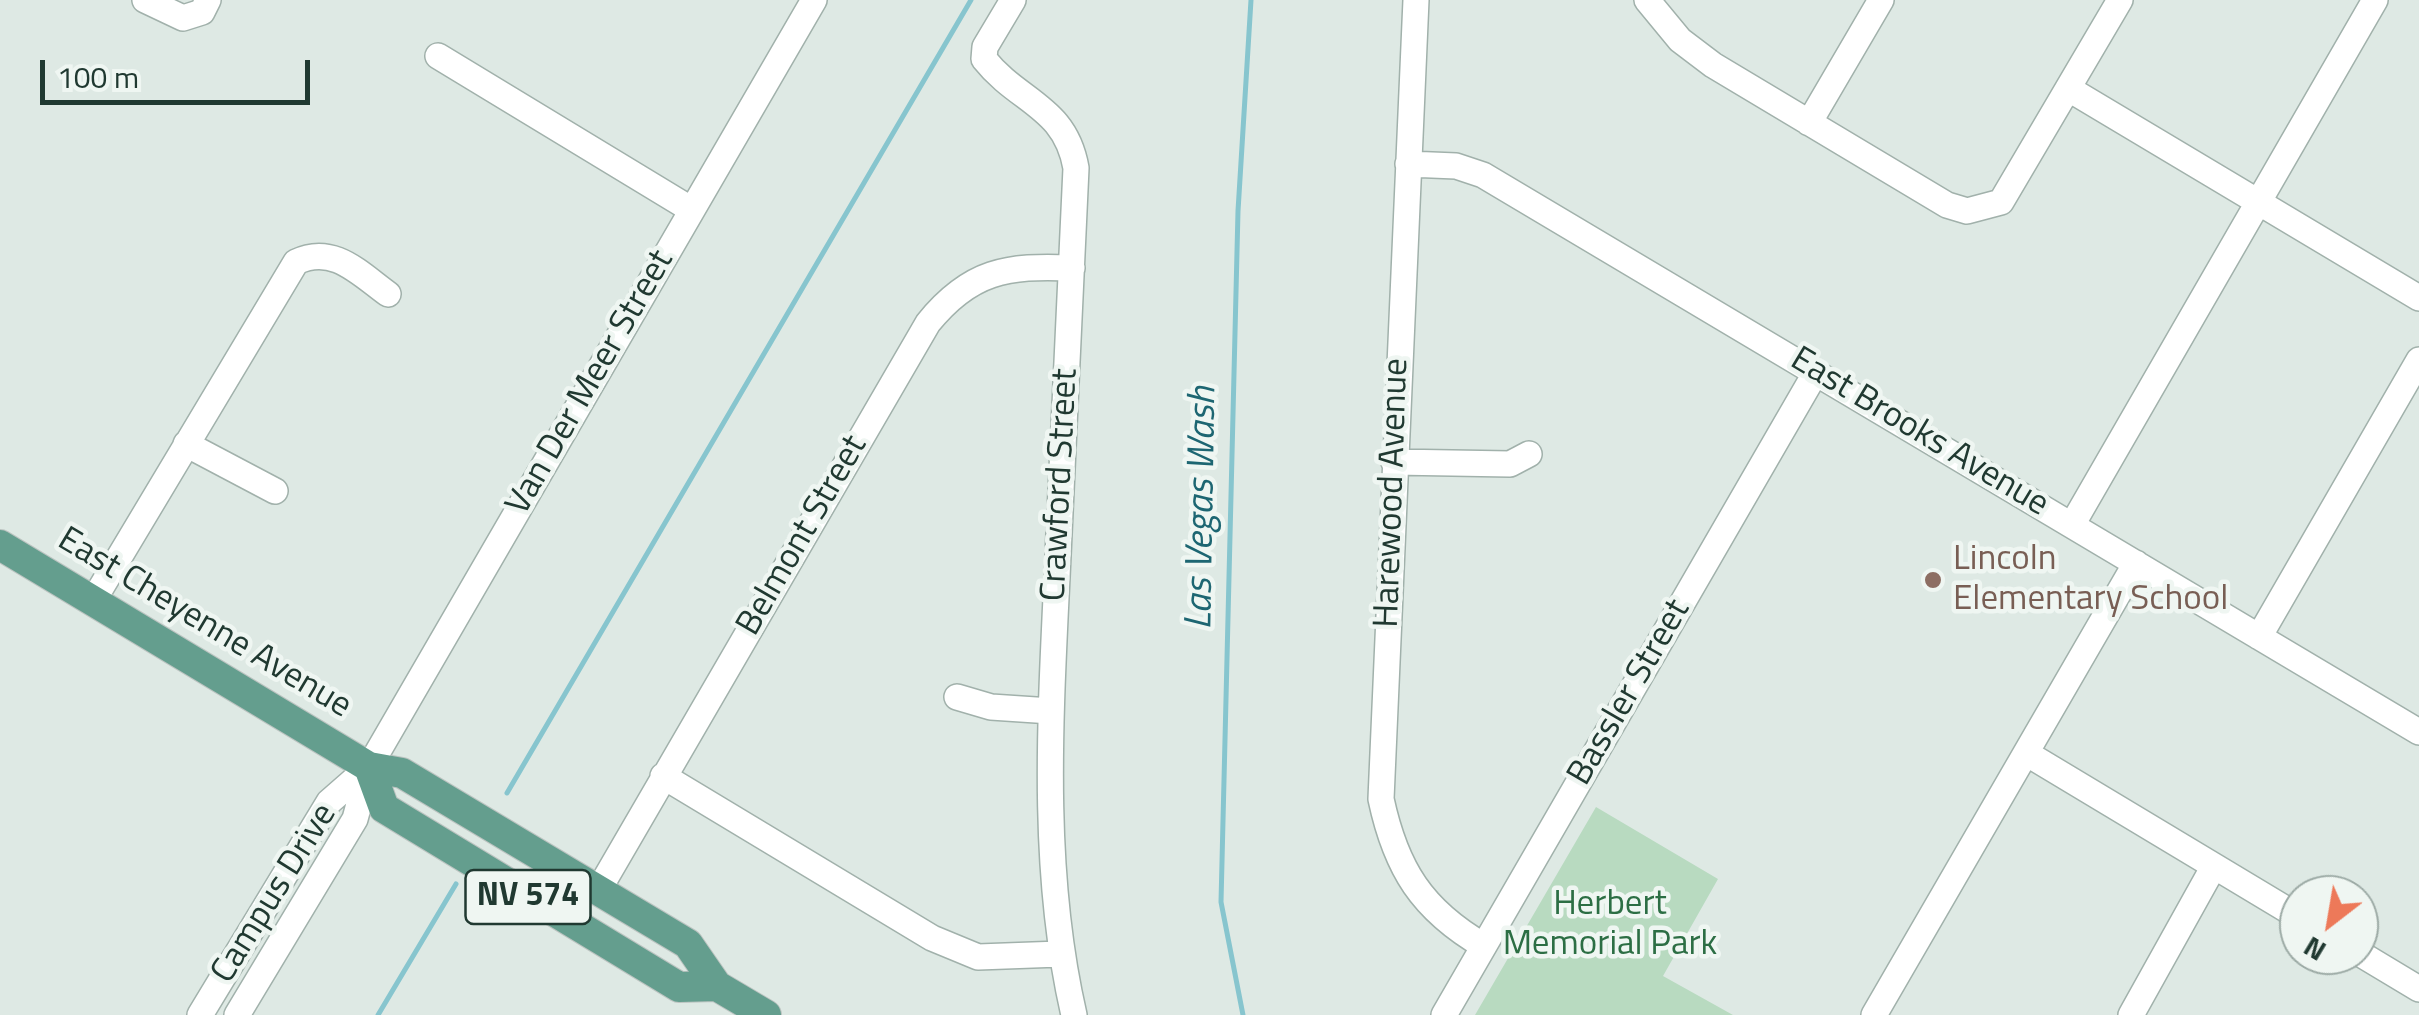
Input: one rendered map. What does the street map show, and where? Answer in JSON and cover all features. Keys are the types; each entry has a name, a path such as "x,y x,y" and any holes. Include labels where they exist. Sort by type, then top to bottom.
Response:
{"main road":[{"name":"East Cheyenne Avenue","path":"0,545 369,767 402,773 688,944 716,986 766,1015"},
{"name":"East Cheyenne Avenue","path":"369,767 384,808 679,987 716,986"}],"street":[{"path":"146,0 169,14 200,8"},
{"name":"Van Der Meer Street","path":"369,767 814,0"},
{"name":"Crawford Street","path":"1012,0 985,46 984,59 1001,81 1051,112 1072,144 1076,168 1051,711 1050,827 1060,954 1074,1015"},
{"name":"Harewood Avenue","path":"1416,0 1380,800 1388,836 1412,886 1450,926 1484,946"},
{"path":"1647,0 1680,40 1713,65 1947,204 1967,211 1984,210 2001,202 2120,0"},
{"path":"1810,124 1881,0"},
{"path":"2072,525 2374,0"},
{"path":"438,56 692,210"},
{"path":"2069,90 2419,298"},
{"name":"East Brooks Avenue","path":"1408,164 1456,166 1483,175 2419,732"},
{"path":"93,601 296,262 313,254 340,258 388,294"},
{"name":"Belmont Street","path":"598,891 928,323 946,300 970,282 1020,265 1072,268"},
{"path":"2259,636 2419,360"},
{"name":"Bassler Street","path":"1444,1015 1816,372"},
{"path":"186,444 275,491"},
{"path":"1394,462 1510,464 1529,454"},
{"path":"1874,1015 2136,562"},
{"path":"958,698 991,707 1051,711"},
{"path":"2026,754 2279,905"},
{"name":"Campus Drive","path":"200,1015 329,802 369,767"},
{"name":"Campus Drive","path":"237,1015 355,819 369,767"},
{"path":"663,776 932,938 978,957 1060,954"},
{"path":"2131,1015 2214,866"},
{"path":"234,960 260,976"},
{"path":"2379,965 2419,989"}],"green space":[{"name":"Herbert Memorial Park","path":"1596,807 1718,879 1663,976 1733,1015 1475,1015"}],"waterway":[{"name":"Las Vegas Wash","path":"507,793 971,0"},
{"name":"Las Vegas Wash","path":"1243,1015 1221,902 1238,211 1251,0"},
{"name":"Las Vegas Wash","path":"378,1015 456,884"}],"place":[{"name":"Lincoln Elementary School","path":"1933,580"}]}
